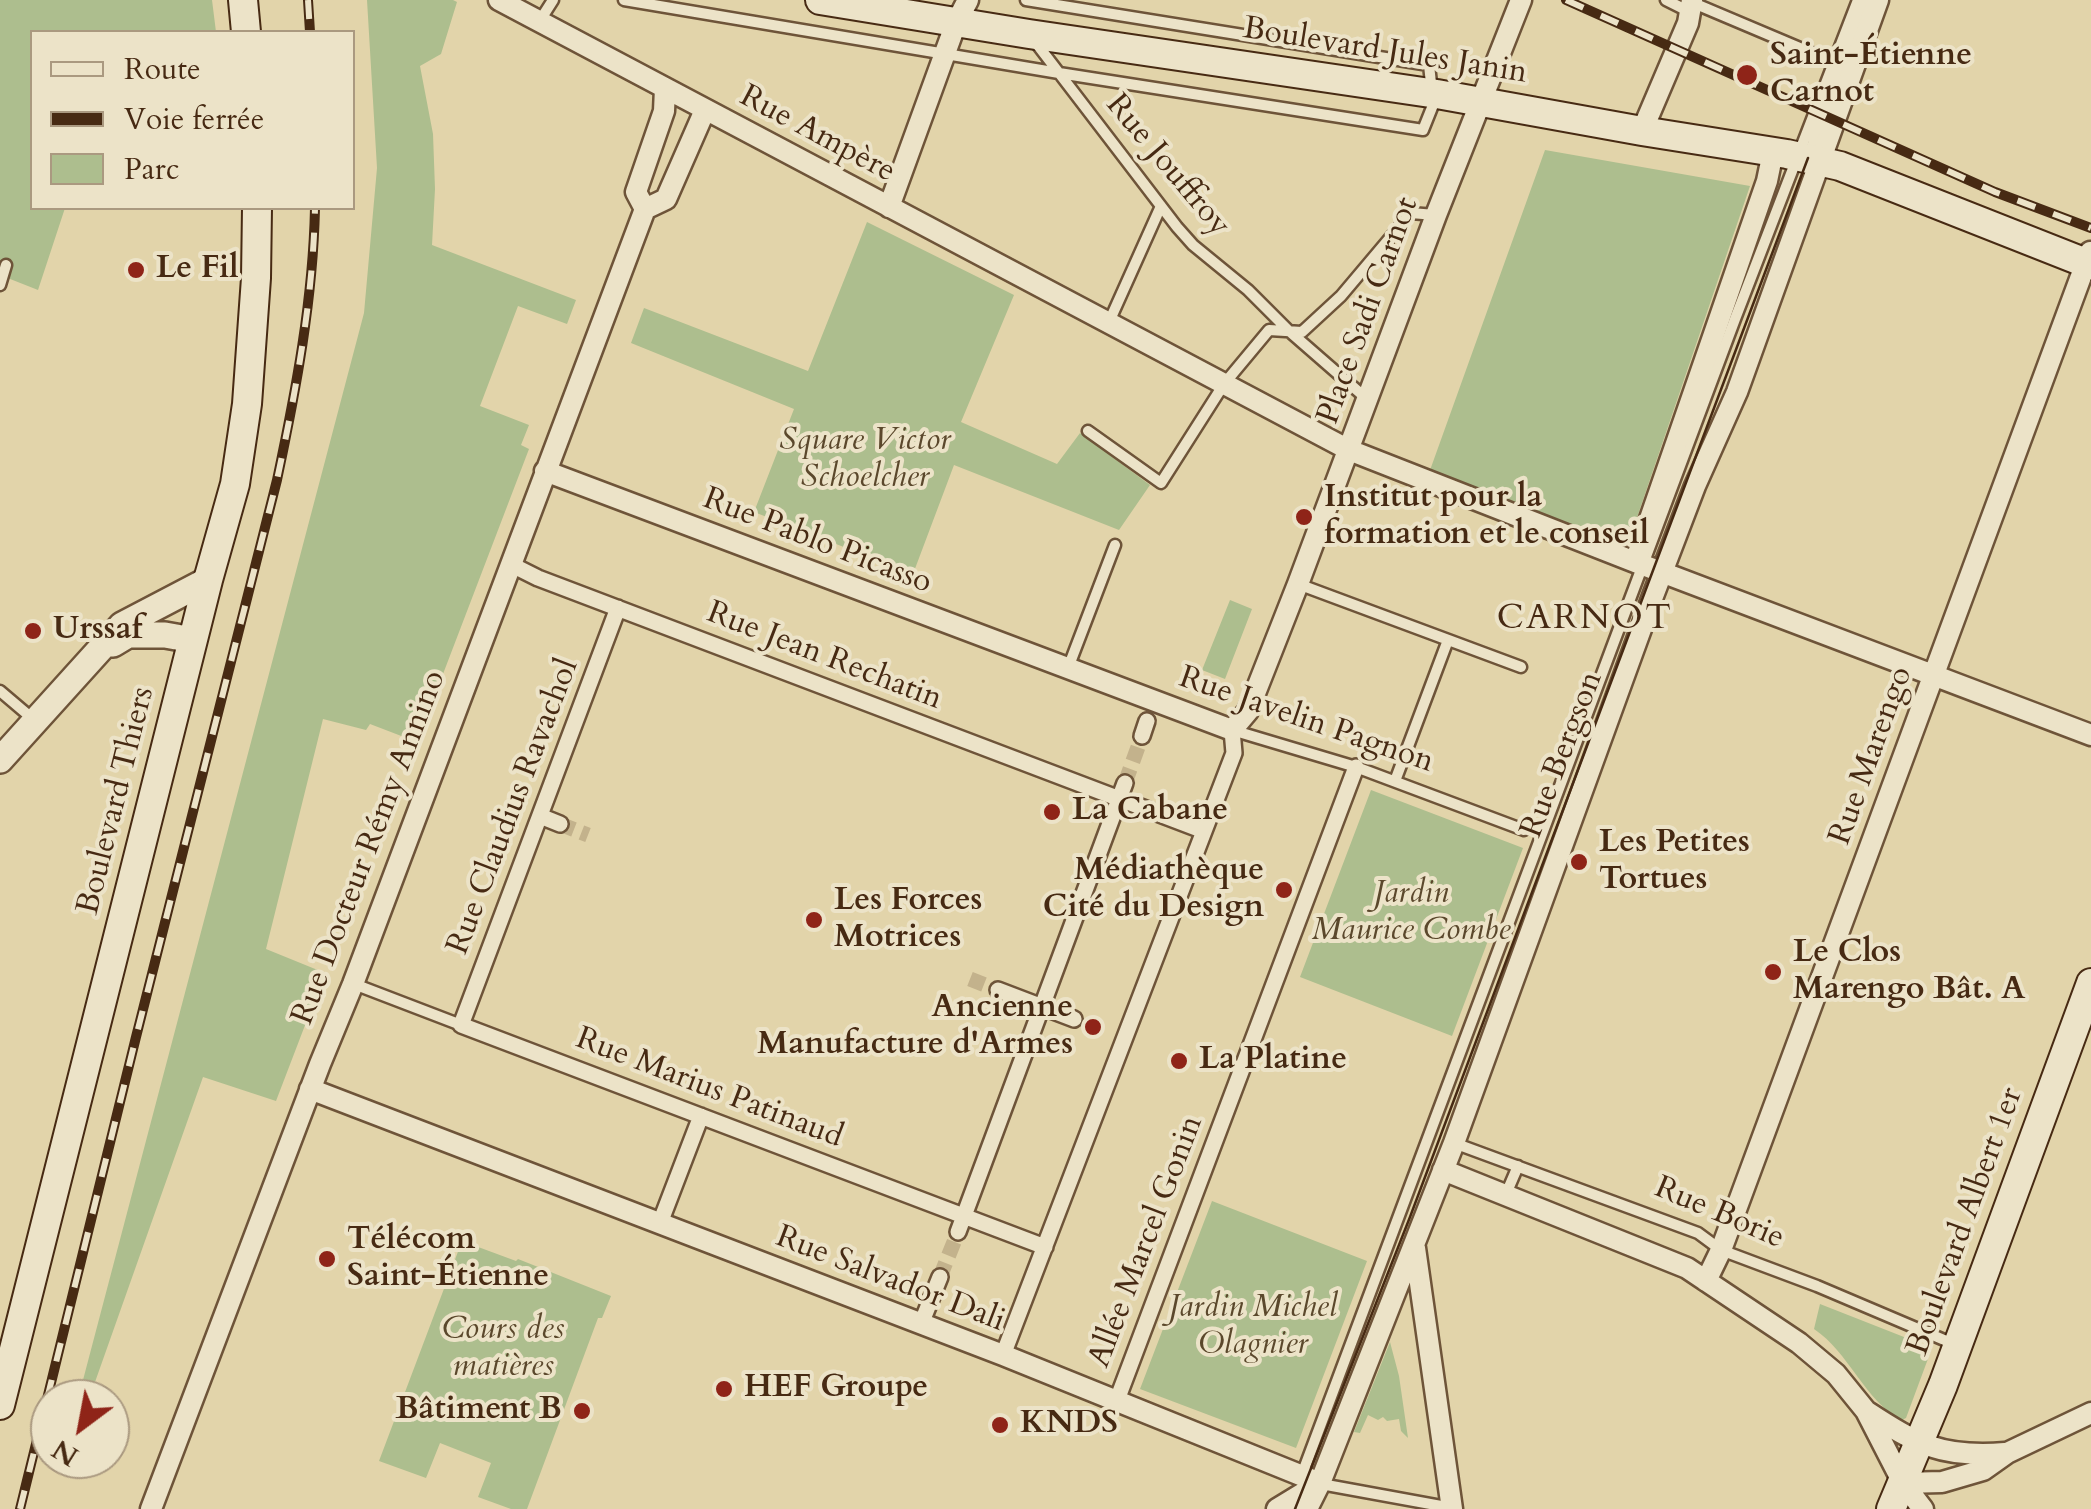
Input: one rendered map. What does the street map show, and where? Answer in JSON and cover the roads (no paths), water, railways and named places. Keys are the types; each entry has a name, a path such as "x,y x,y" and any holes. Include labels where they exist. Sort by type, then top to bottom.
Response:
{"main road":[{"path":"243,0 246,30"},
{"name":"Boulevard Jules Janin","path":"820,0 962,11 1028,34 1435,93 1642,131 1804,152 2090,259"},
{"name":"Boulevard Thiers","path":"0,1404 235,484 246,404 257,210"},
{"name":"Boulevard Albert 1er","path":"1891,1509 1957,1346 2091,984"}],"street":[{"name":"Rue Ampère","path":"499,0 1350,450"},
{"name":"Place Sadi Carnot","path":"1521,0 1436,215 1350,450 2091,735"},
{"path":"1804,152 1852,68 1878,0"},
{"path":"1642,131 1688,24 1691,5"},
{"path":"888,207 962,11"},
{"name":"Rue Docteur Rémy Annino","path":"645,209 636,192 664,112 665,88"},
{"name":"Rue Docteur Rémy Annino","path":"151,1509 645,209 666,199 706,110"},
{"name":"Rue Bergson","path":"1647,566 1695,486 1736,392 1804,152"},
{"name":"Rue Bergson","path":"1292,1506 1310,1480 1414,1246 1454,1143 1561,844 1767,181 1804,152"},
{"name":"Rue Marengo","path":"1706,1280 1722,1250 2090,259"},
{"path":"1003,1356 1118,1036 1234,753 1232,730 1248,710 1350,450"},
{"name":"Rue Pablo Picasso","path":"545,471 1068,668"},
{"name":"Rue Jean Rechatin","path":"510,564 618,608 1122,790 1204,830"},
{"path":"0,760 122,625 208,580"},
{"name":"Rue Claudius Ravachol","path":"461,1025 618,608"},
{"path":"92,657 128,635 194,640"},
{"name":"Rue Javelin Pagnon","path":"1068,668 1232,730"},
{"name":"Allée Marcel Gonin","path":"1117,1400 1356,767"},
{"path":"961,1224 1122,790"},
{"path":"540,816 560,824"},
{"path":"998,990 1074,1020"},
{"name":"Rue Marius Patinaud","path":"461,1025 701,1116 961,1224 1045,1247"},
{"name":"Rue Salvador Dali","path":"310,1089 1117,1400 1310,1480"},
{"path":"660,1223 701,1116"},
{"name":"Rue Borie","path":"1444,1170 1687,1268 1799,1343 1836,1374 1866,1411 1903,1483 1922,1509"},
{"path":"1414,1246 1452,1509"},
{"path":"921,1324 940,1277"},
{"name":"Rue Borie","path":"1866,1411 1919,1443 1952,1454 2007,1453"},
{"path":"1903,1483 1942,1482 1983,1470 2007,1453 2091,1414"}],"lane":[{"path":"539,22 553,0"},
{"path":"624,0 1423,130 1435,93 1429,65 1026,0"},
{"path":"1666,0 1691,5 1826,59"},
{"path":"1804,152 1858,0"},
{"path":"1804,152 1867,0"},
{"name":"Rue Jouffroy","path":"1028,34 1193,244 1368,399"},
{"path":"1108,322 1161,206"},
{"path":"1088,430 1161,483 1224,384 1270,330 1302,332 1341,296 1411,213 1436,215"},
{"path":"0,285 6,265"},
{"path":"1068,668 1114,545"},
{"path":"1310,1480 1647,566"},
{"path":"1298,584 1521,668"},
{"path":"1395,782 1448,640"},
{"path":"0,690 36,721"},
{"name":"Rue Javelin Pagnon","path":"1232,730 1356,767 1524,830"},
{"name":"Rue Marius Patinaud","path":"353,984 461,1025"},
{"name":"Rue Borie","path":"1454,1143 1698,1233 1722,1250 1957,1346"},
{"path":"1506,1194 1518,1166"},
{"name":"Rue Salvador Dali","path":"1310,1480 1452,1509"}],"tunnel":[{"path":"1125,783 1142,736"},
{"path":"560,824 588,835"},
{"path":"970,979 998,990"},
{"path":"940,1277 958,1232"}],"tram line":[{"path":"1295,1509 1410,1217 1808,158"}],"railway":[{"path":"308,0 310,30"},
{"path":"1566,0 1995,192 2091,228"},
{"path":"20,1509 277,480 302,345 315,210"}],"place":[{"name":"Saint-Étienne Carnot","path":"1747,75"},
{"name":"Le Fil","path":"136,270"},
{"name":"Institut pour la formation et le conseil","path":"1304,517"},
{"name":"Urssaf","path":"33,631"},
{"name":"La Cabane","path":"1052,812"},
{"name":"Les Petites Tortues","path":"1579,862"},
{"name":"Médiathèque Cité du Design","path":"1284,890"},
{"name":"Les Forces Motrices","path":"814,920"},
{"name":"Le Clos Marengo Bât. A","path":"1773,972"},
{"name":"Ancienne Manufacture d'Armes","path":"1093,1027"},
{"name":"La Platine","path":"1179,1061"},
{"name":"Télécom Saint-Étienne","path":"327,1259"},
{"name":"HEF Groupe","path":"724,1389"},
{"name":"Bâtiment B","path":"582,1411"},
{"name":"KNDS","path":"1000,1425"}],"district":[{"name":"CARNOT","path":"1585,620"}],"park label":[{"name":"Square Victor Schoelcher","path":"865,460"},
{"name":"Jardin Maurice Combe","path":"1411,914"},
{"name":"Jardin Michel Olagnier","path":"1253,1328"},
{"name":"Cours des matières","path":"503,1350"}]}
